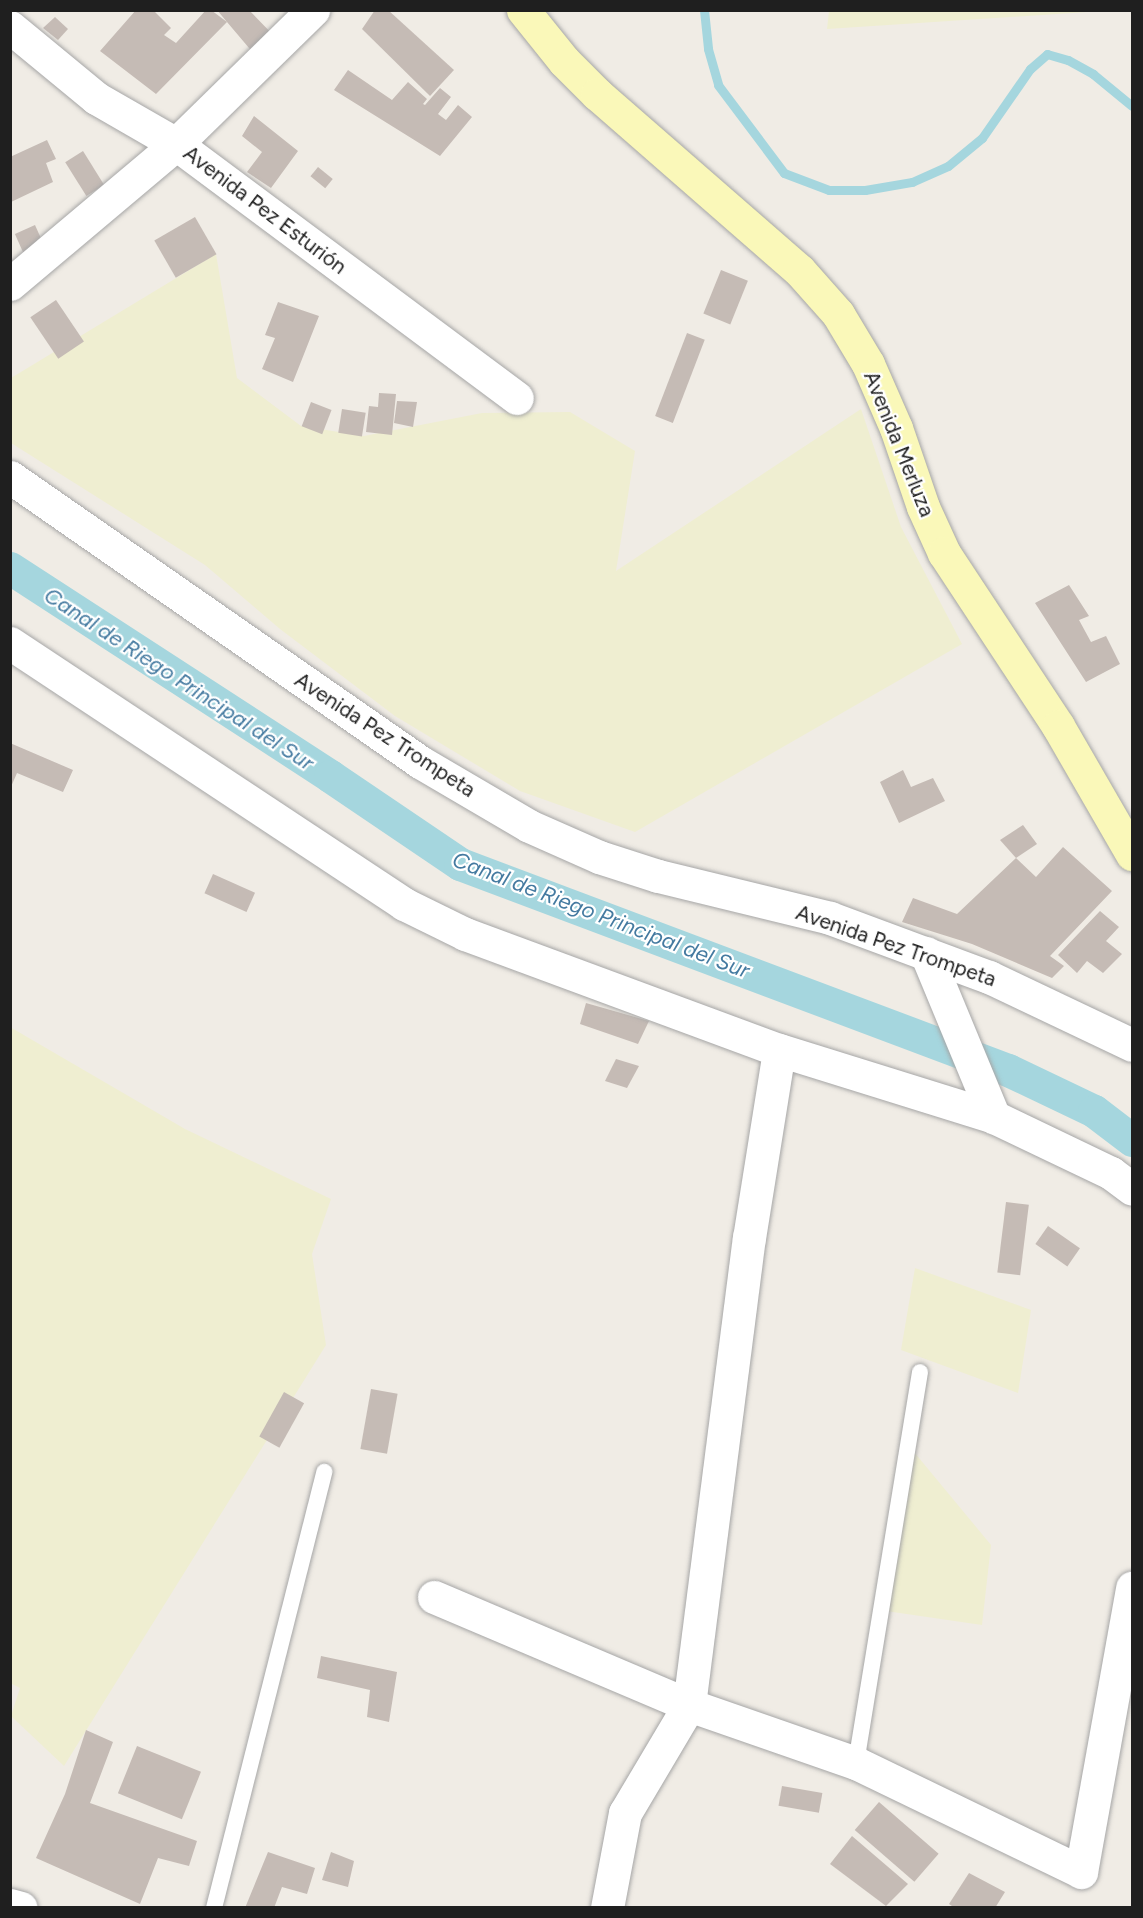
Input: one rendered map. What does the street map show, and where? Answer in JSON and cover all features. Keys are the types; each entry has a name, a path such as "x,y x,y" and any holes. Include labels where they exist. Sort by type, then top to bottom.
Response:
{"main road":[{"name":"Avenida Merluza","path":"523,10 564,62 597,94 799,270 838,314 868,364 896,428 923,507 944,553 1058,726 1132,854"}],"street":[{"path":"10,284 176,144 313,10"},
{"name":"Avenida Pez Esturión","path":"10,27 96,98 176,144 517,398"},
{"name":"Avenida Pez Trompeta","path":"10,477 420,762 529,826 599,857 658,876 830,918 930,962 989,977 1132,1045"},
{"path":"10,643 404,904 465,934 779,1050 993,1116 1111,1173 1132,1189"},
{"path":"930,962 993,1116"},
{"path":"606,1908 625,1813 689,1705 749,1238 779,1050"},
{"path":"434,1597 689,1705 856,1763 1082,1872 1132,1588"},
{"path":"10,1905 21,1908"}],"lane":[{"path":"856,1763 920,1372"},
{"path":"214,1908 324,1472"}],"green space":[{"path":"829,10 1102,11 827,29"},
{"path":"216,254 237,378 301,426 364,436 482,413 570,412 635,451 616,571 861,409 901,527 962,644 635,832 520,791 395,716 280,629 205,565 11,443 11,378"},
{"path":"10,1027 185,1129 331,1199 312,1254 326,1345 64,1766 11,1716 20,1688 10,1683"},
{"path":"915,1268 1031,1310 1018,1393 901,1350"},
{"path":"914,1452 991,1545 982,1625 886,1611"}],"building":[{"path":"136,10 153,10 171,28 164,35 176,43 206,10 211,10 227,22 156,94 100,51"},
{"path":"217,10 249,10 279,41 260,61"},
{"path":"375,10 388,10 454,70 430,96 362,29"},
{"path":"55,17 68,29 58,40 43,28"},
{"path":"348,70 392,100 408,82 427,99 423,104 425,105 440,88 451,97 438,114 446,120 458,105 472,117 440,156 334,90"},
{"path":"254,116 298,151 271,188 247,172 262,152 242,136"},
{"path":"47,140 56,159 46,163 53,182 11,202 10,157"},
{"path":"83,151 104,185 86,196 65,162"},
{"path":"318,167 333,179 325,188 310,176"},
{"path":"195,217 217,254 176,278 154,240"},
{"path":"35,225 44,245 24,254 15,234"},
{"path":"721,270 748,281 730,324 703,314"},
{"path":"56,300 84,341 58,359 30,317"},
{"path":"278,302 319,316 293,382 262,369 275,338 265,335"},
{"path":"687,333 705,340 673,423 655,416"},
{"path":"379,393 396,394 392,435 366,432 369,406 378,407"},
{"path":"397,401 417,402 413,427 394,423"},
{"path":"311,402 332,410 322,434 302,426"},
{"path":"342,409 366,413 362,436 338,433"},
{"path":"1069,585 1089,616 1079,620 1091,642 1106,636 1120,664 1086,682 1035,603"},
{"path":"10,743 73,770 63,792 17,773 10,789"},
{"path":"903,770 911,787 933,778 945,801 899,823 880,782"},
{"path":"1023,825 1037,844 1016,858 1000,840"},
{"path":"1063,847 1112,891 1050,956 1064,966 1052,978 972,944 902,922 913,898 957,914 1016,858 1036,877"},
{"path":"213,874 255,893 246,912 204,893"},
{"path":"1100,911 1119,927 1106,941 1122,954 1103,973 1087,961 1077,973 1058,955"},
{"path":"586,1003 649,1021 638,1044 580,1024"},
{"path":"616,1059 639,1066 627,1088 605,1081"},
{"path":"1006,1202 1029,1205 1020,1275 997,1272"},
{"path":"1048,1226 1080,1248 1067,1266 1035,1244"},
{"path":"371,1389 398,1394 387,1454 360,1449"},
{"path":"284,1392 304,1403 279,1448 259,1437"},
{"path":"321,1656 397,1672 389,1722 367,1717 370,1690 317,1678"},
{"path":"86,1730 113,1742 90,1803 197,1841 189,1866 158,1858 140,1904 36,1858 65,1794"},
{"path":"137,1746 201,1772 182,1819 118,1793"},
{"path":"782,1786 822,1793 819,1813 779,1806"},
{"path":"879,1802 939,1854 914,1882 855,1830"},
{"path":"852,1836 908,1884 886,1906 830,1864"},
{"path":"268,1852 315,1868 307,1894 282,1887 274,1908 245,1908"},
{"path":"331,1852 354,1861 348,1887 322,1880"},
{"path":"969,1873 1005,1892 995,1908 955,1908 949,1904"}],"waterway":[{"path":"704,10 708,49 718,85 784,173 829,190 865,190 912,182 948,166 982,138 1030,69 1047,54 1068,60 1093,74 1132,106"},
{"name":"Canal de Riego Principal del Sur","path":"10,568 330,776 460,864 1008,1070 1094,1111 1132,1140"}]}
